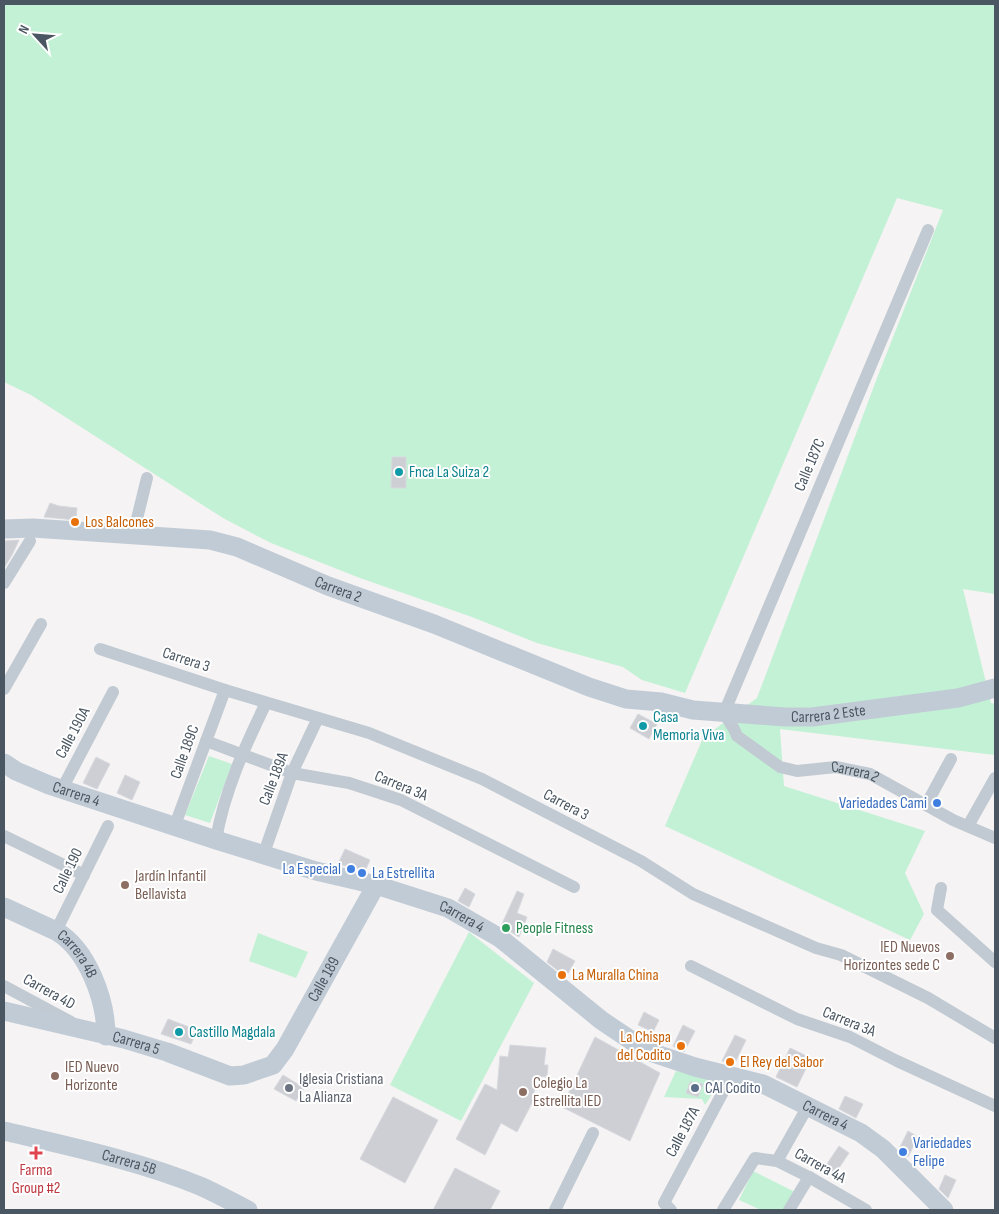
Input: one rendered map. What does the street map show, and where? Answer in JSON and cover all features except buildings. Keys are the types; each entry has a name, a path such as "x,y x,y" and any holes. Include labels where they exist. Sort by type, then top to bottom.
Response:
{"main road":[{"name":"Carrera 2","path":"4,529 33,528 210,540 237,547 311,580 434,624 589,687 626,699 661,702"},
{"name":"Carrera 2 Este","path":"661,702 693,710 724,713 785,717 812,716 958,698 995,688"},
{"name":"Carrera 4","path":"4,763 16,771 62,789 216,840 264,853 316,871 376,885 448,908 500,938 601,1020 647,1051 731,1077 763,1084 860,1133 883,1149 944,1210"},
{"name":"Calle 189","path":"266,1067 273,1064 285,1049 376,885"},
{"name":"Carrera 4B","path":"4,907 56,931 75,946 95,984 103,1009 106,1036"},
{"name":"Carrera 5","path":"4,1012 167,1052 230,1076 244,1075 266,1067"},
{"name":"Carrera 5B","path":"4,1132 71,1146 173,1176 201,1186 248,1210"}],"street":[{"name":"Calle 187C","path":"724,713 928,230"},
{"path":"133,535 147,478"},
{"path":"4,583 30,540"},
{"path":"4,689 41,624"},
{"name":"Carrera 3","path":"100,649 266,703 369,733 482,779 641,862 693,894 816,948 841,955 928,998 995,1038"},
{"name":"Calle 189C","path":"175,825 225,690"},
{"name":"Calle 190A","path":"62,789 113,692"},
{"path":"216,840 218,825 242,754 266,703"},
{"name":"Carrera 2","path":"724,713 737,736 780,767 796,771 836,767 870,774 953,820 995,838"},
{"name":"Calle 189A","path":"264,853 292,773 318,718"},
{"name":"Carrera 3A","path":"206,741 292,773 349,783 402,800 574,887"},
{"path":"926,805 951,759"},
{"path":"968,826 995,778"},
{"name":"Calle 190","path":"56,931 108,826"},
{"path":"4,836 84,875"},
{"path":"941,888 937,910 995,962"},
{"name":"Carrera 3A","path":"691,966 797,1019 850,1037 995,1106"},
{"name":"Carrera 4D","path":"4,986 69,1020 78,1029"},
{"name":"Calle 187A","path":"668,1207 731,1077"},
{"path":"778,1161 808,1106"},
{"path":"554,1210 593,1133"},
{"name":"Carrera 4A","path":"723,1210 756,1158 778,1161 809,1177 861,1209"},
{"path":"789,1210 809,1177"}],"green space":[{"path":"4,4 995,4 995,594 963,589 991,703 995,704 995,755 780,729 784,786 925,831 905,873 924,914 910,940 665,826 703,738 757,698 877,378 943,210 897,198 685,693 642,680 623,667 537,643 271,543 223,518 31,395 4,382"},
{"path":"209,756 232,764 210,823 185,815"},
{"path":"469,932 534,983 461,1121 390,1085"},
{"path":"258,933 308,952 296,978 249,961"},
{"path":"676,1071 721,1080 705,1105 702,1099 664,1097"},
{"path":"753,1171 795,1192 786,1210 761,1210 739,1200"}],"place":[{"name":"Fnca La Suiza 2","path":"399,472"},
{"name":"Los Balcones","path":"75,522"},
{"name":"Casa Memoria Viva","path":"643,726"},
{"name":"Variedades Cami","path":"937,803"},
{"name":"La Especial","path":"351,869"},
{"name":"La Estrellita","path":"362,873"},
{"name":"Jardín Infantil Bellavista","path":"125,885"},
{"name":"People Fitness","path":"506,928"},
{"name":"IED Nuevos Horizontes sede C","path":"950,956"},
{"name":"La Muralla China","path":"562,975"},
{"name":"Castillo Magdala","path":"179,1032"},
{"name":"La Chispa del Codito","path":"681,1046"},
{"name":"El Rey del Sabor","path":"730,1062"},
{"name":"IED Nuevo Horizonte","path":"55,1076"},
{"name":"Iglesia Cristiana La Alianza","path":"289,1088"},
{"name":"CAI Codito","path":"695,1088"},
{"name":"Colegio La Estrellita IED","path":"523,1092"},
{"name":"Variedades Felipe","path":"903,1152"},
{"name":"Farma Group #2","path":"36,1153"}]}
